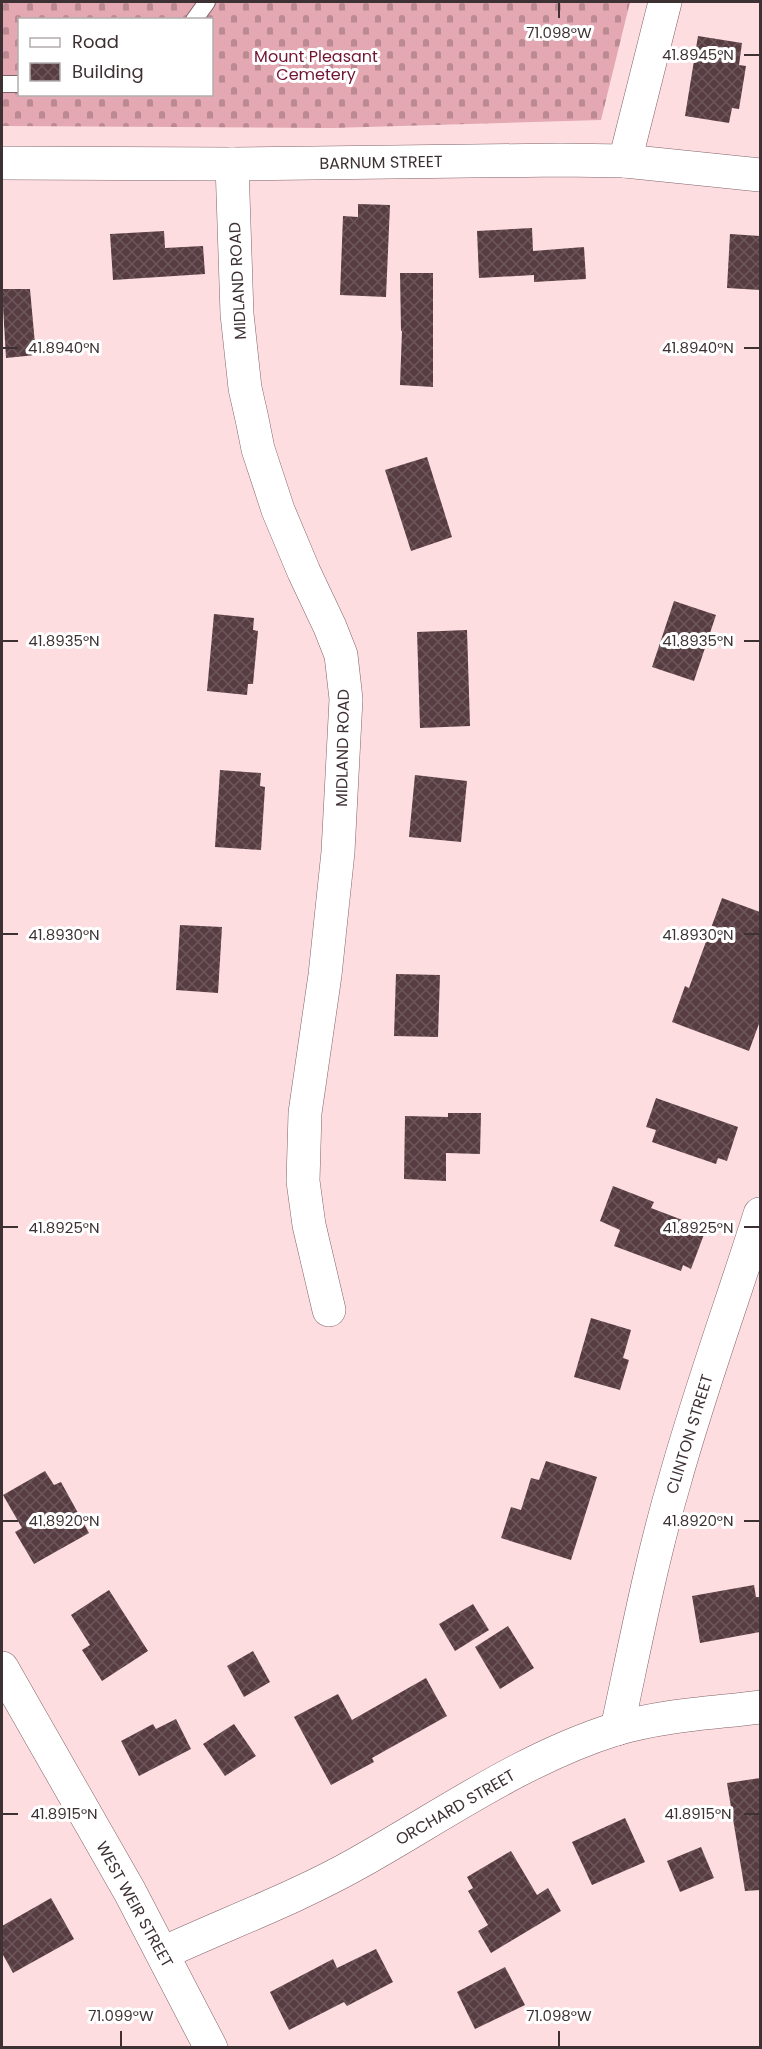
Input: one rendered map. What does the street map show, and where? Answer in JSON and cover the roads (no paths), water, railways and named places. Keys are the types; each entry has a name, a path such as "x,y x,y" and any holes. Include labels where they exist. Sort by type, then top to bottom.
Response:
{"street":[{"path":"625,161 665,2"},
{"name":"BARNUM STREET","path":"2,163 625,161 760,175"},
{"name":"MIDLAND ROAD","path":"232,164 237,314 245,388 261,459 278,510 330,627 340,655 346,699 338,852 325,975 305,1113 303,1181 309,1225 329,1310"},
{"name":"CLINTON STREET","path":"617,1729 653,1563 674,1481 760,1214"},
{"name":"WEST WEIR STREET","path":"2,1668 163,1953 211,2048"},
{"name":"ORCHARD STREET","path":"163,1953 355,1864 447,1809 575,1744 617,1729 670,1718 760,1707"}],"lane":[{"path":"195,18 207,2"},
{"path":"2,84 18,84"}],"park label":[{"name":"Mount Pleasant Cemetery","path":"316,65"}]}
